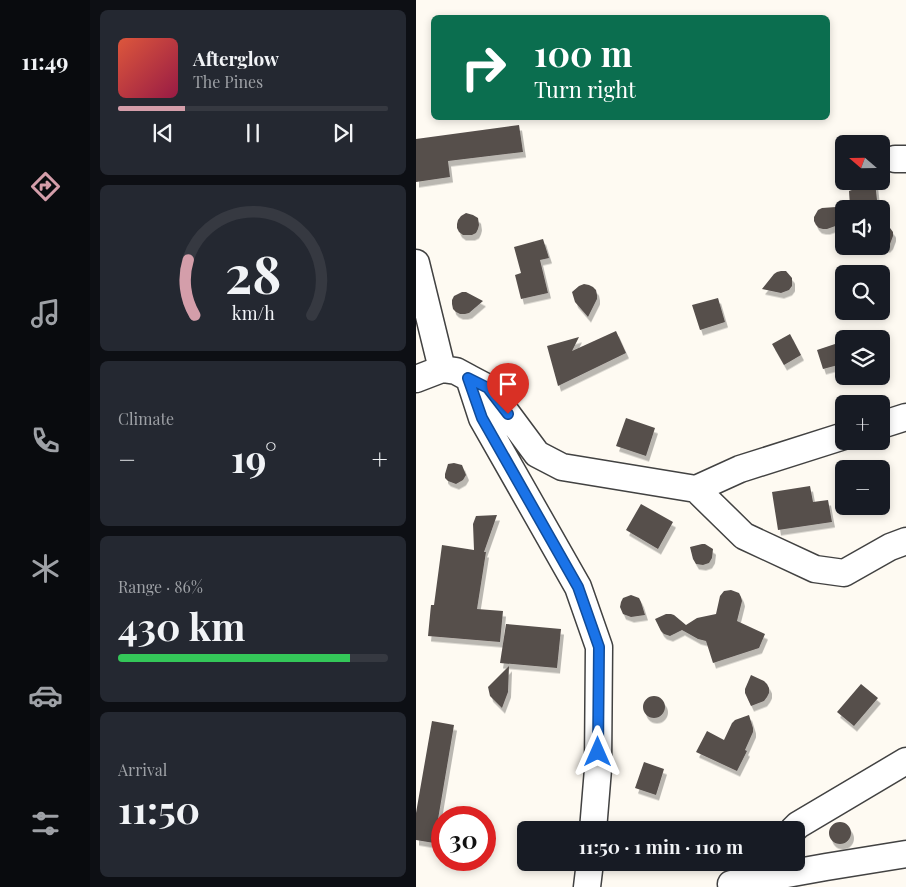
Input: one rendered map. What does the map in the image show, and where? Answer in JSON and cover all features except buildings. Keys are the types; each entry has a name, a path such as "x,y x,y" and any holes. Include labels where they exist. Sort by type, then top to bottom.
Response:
{"street":[{"path":"416,263 442,368"},
{"path":"416,379 442,368 456,371 488,388 537,454 562,467 696,490 744,536 815,569 844,573 890,547 906,541"},
{"path":"468,378 482,418 578,587 599,647 598,769 594,821"},
{"path":"890,422 906,417"},
{"path":"696,490 740,469 835,439"},
{"path":"805,821 906,761"},
{"path":"730,885 906,854"},
{"path":"587,887 589,871"},
{"path":"730,885 746,871"}],"route":[{"path":"508,414 488,388 468,378 482,418 578,587 599,647 598,752"}]}
